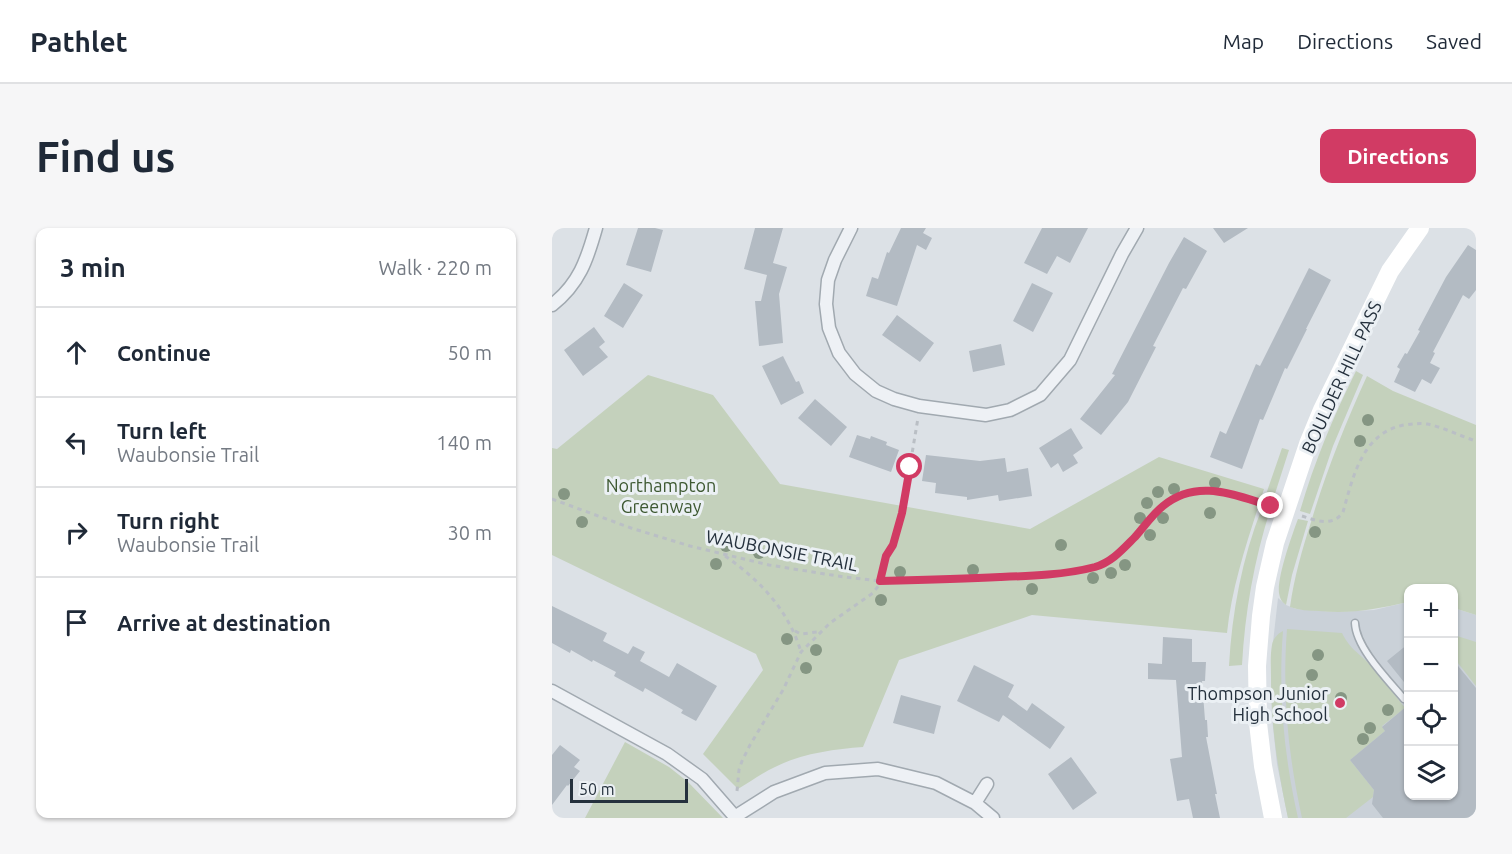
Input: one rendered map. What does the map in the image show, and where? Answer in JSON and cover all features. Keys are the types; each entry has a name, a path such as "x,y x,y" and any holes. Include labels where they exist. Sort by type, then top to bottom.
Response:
{"street":[{"path":"552,305 583,268 596,228"},
{"path":"851,228 828,280 826,304 829,328 838,353 855,374 876,391 894,399 919,406 986,415 1010,410 1040,395 1070,360 1137,228"},
{"name":"BOULDER HILL PASS","path":"1273,818 1263,766 1257,666 1265,587 1275,543 1308,444 1322,410 1390,271 1420,228"},
{"path":"552,692 667,754 702,779 736,817 774,792 825,773 878,769 936,783 975,802 993,818"},
{"path":"975,802 987,784"}],"lane":[{"path":"1355,623 1355,631 1360,643 1404,699"}],"path":[{"path":"737,790 741,761 783,690 801,652 822,630 873,593 879,585 886,556 895,539 902,513 918,415"},
{"path":"1299,515 1323,522 1339,519 1359,463 1375,439 1389,429 1416,423 1429,424 1476,441"},
{"name":"WAUBONSIE TRAIL","path":"552,499 632,528 724,555 769,565 880,581 1031,576 1074,572 1097,566 1112,559 1163,506 1180,496 1195,491 1211,490 1228,493 1271,506"},
{"path":"724,555 743,568 780,607 793,630 801,652"},
{"path":"793,630 801,634 815,634 822,630"}],"shaded area":[{"name":"Thompson Junior High School","path":"1278,598 1286,605 1296,609 1336,612 1374,610 1404,603 1404,800 1458,800 1458,609 1476,615 1476,818 1288,818 1277,764 1272,718 1271,660"}],"green space":[{"path":"1356,371 1363,375 1333,446 1310,514 1300,511 1325,440"},
{"name":"Northampton Greenway","path":"648,375 713,395 780,484 1030,529 1159,457 1264,489 1237,578 1227,633 1032,615 899,660 863,747 806,755 785,762 738,789 703,754 763,670 756,654 552,555 552,448 557,449"},
{"path":"1367,376 1393,391 1476,425 1476,615 1458,609 1458,584 1404,584 1404,603 1386,607 1331,612 1290,607 1299,564 1317,503"},
{"path":"1282,448 1289,450 1272,503 1264,500"},
{"path":"1262,508 1270,510 1251,587 1242,665 1229,666 1239,586"},
{"path":"1298,519 1308,521 1286,605 1279,593 1280,577"},
{"path":"1287,629 1342,633 1404,707 1382,726 1385,731 1350,760 1374,790 1373,797 1346,818 1302,818 1287,724"},
{"path":"1283,631 1281,678 1283,725 1298,818 1288,818 1278,766 1272,714 1271,649 1274,639"},
{"path":"1458,636 1476,642 1476,686 1458,663"},
{"path":"625,742 669,767 688,782 723,818 585,818"}],"building":[{"path":"638,228 663,230 651,272 626,265"},
{"path":"755,228 783,228 773,263 787,267 779,294 783,343 759,346 755,301 761,301 767,275 744,269"},
{"path":"901,228 926,228 923,233 932,238 926,250 917,245 897,306 866,296 872,277 878,279 887,252 889,253"},
{"path":"1042,228 1088,228 1070,263 1057,256 1047,274 1024,263"},
{"path":"1213,228 1248,228 1224,243"},
{"path":"1184,237 1207,251 1186,289 1183,288 1153,346 1156,347 1128,402 1101,435 1080,419 1115,375 1112,374"},
{"path":"1468,245 1476,250 1476,290 1469,299 1463,295 1433,352 1435,353 1430,363 1440,368 1431,384 1422,379 1415,392 1394,382 1400,369 1397,367 1420,331 1418,330 1446,277"},
{"path":"1309,268 1331,280 1287,369 1285,368 1263,420 1260,419 1242,469 1210,457 1220,431 1226,434 1256,364 1260,366"},
{"path":"624,283 643,295 623,328 604,316"},
{"path":"1032,283 1053,293 1033,332 1013,321"},
{"path":"897,315 934,343 920,362 882,335"},
{"path":"594,327 605,342 599,347 608,357 583,376 564,350"},
{"path":"1001,344 1005,365 973,372 969,351"},
{"path":"783,356 804,393 781,405 762,366"},
{"path":"815,399 847,427 831,446 798,418"},
{"path":"1071,428 1083,448 1073,455 1078,463 1063,472 1058,463 1051,468 1039,448"},
{"path":"857,435 870,439 871,436 899,450 891,472 849,457"},
{"path":"926,455 980,461 1005,458 1007,472 1028,468 1032,496 999,501 998,495 967,500 967,497 935,493 936,483 922,481"},
{"path":"552,606 607,633 603,641 628,654 633,646 645,652 640,661 669,677 677,663 717,686 696,721 681,713 683,710 645,688 643,692 614,676 616,672 552,643"},
{"path":"1163,637 1192,639 1192,662 1206,662 1205,681 1202,681 1205,720 1207,720 1208,737 1206,737 1220,818 1193,818 1189,799 1177,801 1170,759 1182,757 1176,680 1148,679 1148,663 1162,664"},
{"path":"1404,647 1404,682 1387,661"},
{"path":"974,665 1014,685 1008,697 1027,711 1032,703 1065,727 1050,749 1003,715 999,722 957,701"},
{"path":"1458,666 1476,688 1476,818 1383,818 1372,804 1374,790 1350,760 1385,731 1382,727 1404,708 1404,800 1458,800"},
{"path":"901,695 941,706 934,734 893,723"},
{"path":"560,745 580,760 574,767 580,771 552,805 552,755"},
{"path":"1071,757 1097,793 1073,810 1048,774"}],"place":[{"name":"Thompson Junior High School","path":"1340,703"}],"route":[{"path":"910,467 897,533 886,556 880,581 1031,576 1074,572 1097,566 1112,559 1163,506 1180,496 1195,491 1211,490 1228,493 1271,506"}]}
